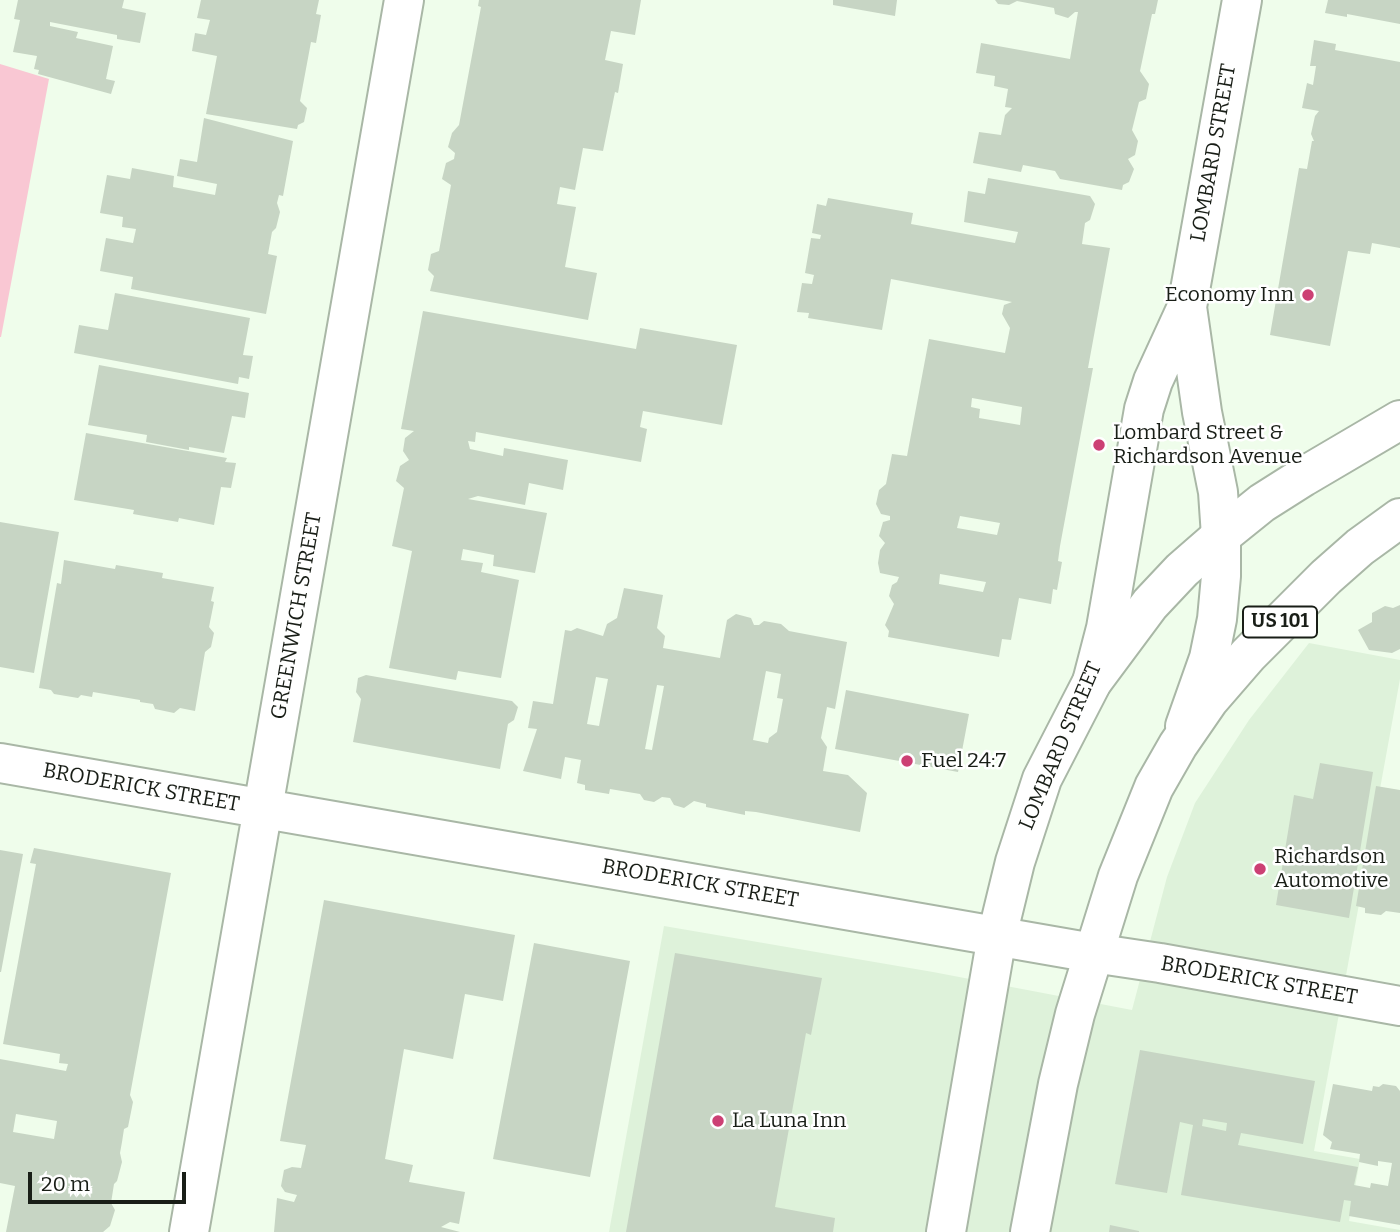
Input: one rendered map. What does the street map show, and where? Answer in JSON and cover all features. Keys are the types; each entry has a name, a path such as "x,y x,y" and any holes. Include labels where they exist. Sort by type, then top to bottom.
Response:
{"main road":[{"name":"GREENWICH STREET","path":"189,1232 404,0"},
{"name":"LOMBARD STREET","path":"946,1232 997,936 1014,862 1042,779 1092,682 1106,628 1144,409 1153,381 1187,307 1242,0"},
{"name":"LOMBARD STREET","path":"1030,1232 1058,1084 1093,953 1132,839 1154,787 1178,745 1209,658 1217,620 1221,576 1218,492 1202,412 1187,307"},
{"path":"1092,682 1150,604 1182,570 1221,536 1262,503 1400,420"},
{"name":"US 101","path":"1178,745 1209,700 1291,610 1360,547 1400,518"},
{"name":"BRODERICK STREET","path":"0,763 1093,953 1160,962 1400,1006"}],"shaded area":[{"path":"0,64 49,79 1,337 0,337"},
{"path":"1309,643 1400,660 1400,679 1314,1151 1360,1159 1349,1221 1400,1232 609,1232 664,926 933,972 1132,1010 1167,877 1195,803 1249,720"}],"building":[{"path":"18,0 124,0 122,8 146,13 140,43 117,39 117,35 50,22 50,26 78,32 76,38 113,46 106,79 115,81 111,94 38,74 39,70 34,69 37,56 13,52 20,20 14,19"},
{"path":"201,0 319,0 316,14 321,15 316,43 311,42 300,101 307,108 304,122 298,125 297,129 206,114 217,56 192,51 195,33 206,35 210,20 197,18"},
{"path":"479,0 641,0 635,35 611,31 605,60 623,64 603,151 583,148 575,190 560,187 557,204 576,207 565,267 597,273 588,320 430,291 434,276 428,270 431,254 439,251 451,185 442,179 446,163 454,159 455,153 448,147 452,133 459,125 481,7 478,6"},
{"path":"833,0 897,0 895,16 833,5"},
{"path":"995,0 1158,0 1155,14 1152,14 1140,71 1149,84 1146,99 1139,102 1132,130 1138,141 1135,155 1128,159 1134,169 1129,182 1123,185 1122,190 1060,179 1055,171 1023,165 1021,172 973,163 979,132 1001,135 1005,115 1012,108 1005,107 1008,89 994,86 995,76 976,73 981,43 1070,59 1078,12 1068,18 1055,14 1054,8 1017,1 1009,5 998,4"},
{"path":"1328,0 1400,0 1400,24 1347,14 1347,17 1325,13"},
{"path":"1314,40 1336,44 1335,50 1400,62 1400,248 1372,243 1370,254 1348,251 1330,346 1270,335 1299,168 1307,169 1314,141 1311,134 1315,116 1319,111 1302,108 1307,83 1313,85 1316,66 1310,66"},
{"path":"204,118 293,141 283,196 279,195 277,203 280,212 276,228 272,232 268,254 277,256 266,314 131,289 133,277 100,271 106,238 133,243 136,229 122,227 123,217 100,213 107,175 130,179 132,168 174,176 173,187 215,195 217,184 177,176 180,159 197,162"},
{"path":"988,178 1090,196 1095,204 1090,220 1085,223 1082,244 1110,248 1088,368 1093,368 1060,546 1058,561 1062,562 1057,590 1053,589 1051,604 1019,598 1011,640 1002,639 999,657 888,637 889,631 885,625 894,604 889,596 892,585 899,577 880,573 880,550 885,543 879,536 883,522 890,520 890,516 881,514 876,504 879,490 886,484 892,454 907,456 929,339 1005,353 1010,328 1002,314 1004,305 1012,302 891,279 882,330 808,318 809,313 797,312 802,283 812,284 814,275 805,273 811,238 820,239 821,235 812,233 817,204 826,206 828,198 913,213 911,224 1015,243 1018,232 964,222 968,191 985,194","holes":["972,398 1022,407 1020,425 979,418 980,409 971,407","960,516 1000,523 997,535 957,528","940,574 986,582 983,592 939,584"]},
{"path":"115,293 250,318 243,355 253,356 249,379 239,377 238,384 74,353 79,325 108,330"},
{"path":"423,311 636,349 640,328 737,345 722,425 643,411 640,427 647,429 641,462 476,432 475,442 468,441 470,449 503,456 504,448 568,460 563,490 529,483 525,505 478,496 468,499 547,513 535,573 493,566 494,555 463,549 461,560 483,563 481,572 519,580 501,678 458,671 456,680 389,668 412,551 392,546 404,488 396,481 400,466 409,460 403,451 405,438 414,431 401,429"},
{"path":"99,365 249,393 245,418 232,416 224,453 146,442 147,435 88,425"},
{"path":"86,433 227,458 225,462 236,463 231,488 221,487 214,525 179,518 178,522 133,514 134,510 74,500"},
{"path":"0,522 59,532 34,673 0,667"},
{"path":"64,560 115,569 116,565 163,573 162,578 214,587 209,627 214,633 211,647 205,652 195,711 180,708 174,713 155,709 153,704 140,700 93,692 92,697 81,695 78,698 39,688 57,583 61,584"},
{"path":"624,588 663,595 657,628 665,636 663,648 720,658 727,620 736,614 751,618 754,625 764,621 781,624 789,631 847,642 835,709 827,707 821,738 827,747 823,771 848,775 867,793 860,832 756,812 745,811 745,815 706,807 706,804 694,801 684,808 674,805 670,798 662,797 654,802 644,800 640,794 610,789 609,794 585,790 585,785 577,783 581,760 565,757 561,779 523,771 537,729 528,728 533,701 553,704 565,630 577,628 603,636 607,624 617,618","holes":["766,671 781,674 777,698 783,699 777,732 769,738 768,743 753,740","596,677 608,679 599,726 587,724","657,685 664,686 652,750 645,749"]},
{"path":"1400,605 1400,649 1392,653 1369,650 1358,630 1372,622 1372,613 1385,606 1393,608"},
{"path":"366,675 512,701 518,707 514,720 508,724 500,769 353,742 361,699 356,692 358,678"},
{"path":"846,690 969,714 958,772 835,749"},
{"path":"1320,763 1373,772 1349,918 1276,905 1294,795 1313,799"},
{"path":"1376,786 1400,790 1400,913 1365,913 1365,908 1356,906"},
{"path":"34,848 171,873 130,1095 133,1102 128,1127 124,1129 120,1153 122,1162 114,1184 111,1203 115,1210 110,1226 103,1232 6,1232 15,1186 0,1183 0,1059 66,1071 68,1064 59,1063 60,1054 3,1044 36,864 30,863","holes":["16,1114 57,1121 54,1139 13,1132"]},
{"path":"0,850 23,854 1,972 0,972"},
{"path":"324,900 515,935 503,1001 465,994 453,1059 404,1049 385,1159 413,1165 409,1182 465,1192 459,1224 450,1222 441,1227 460,1232 274,1232 277,1198 294,1202 297,1195 285,1192 281,1186 284,1170 301,1168 306,1145 280,1141"},
{"path":"534,943 630,961 590,1177 493,1159"},
{"name":"La Luna Inn","path":"675,953 822,978 811,1035 806,1033 775,1207 835,1218 833,1232 626,1232"},
{"path":"1140,1050 1315,1081 1303,1144 1241,1133 1238,1145 1358,1167 1354,1185 1370,1188 1371,1183 1388,1186 1392,1163 1378,1161 1378,1166 1359,1162 1360,1154 1330,1149 1332,1142 1323,1135 1333,1084 1372,1091 1373,1086 1379,1087 1383,1084 1396,1086 1400,1091 1400,1225 1349,1216 1351,1201 1344,1200 1340,1222 1181,1195 1193,1125 1180,1122 1167,1193 1115,1184","holes":["1203,1119 1227,1123 1226,1131 1202,1126"]},
{"path":"1110,1225 1139,1231 1139,1232 1109,1232"}],"place":[{"name":"Economy Inn","path":"1308,295"},
{"name":"Lombard Street & Richardson Avenue","path":"1099,445"},
{"name":"Fuel 24:7","path":"907,761"},
{"name":"Richardson Automotive","path":"1260,869"},
{"name":"La Luna Inn","path":"718,1121"}]}
